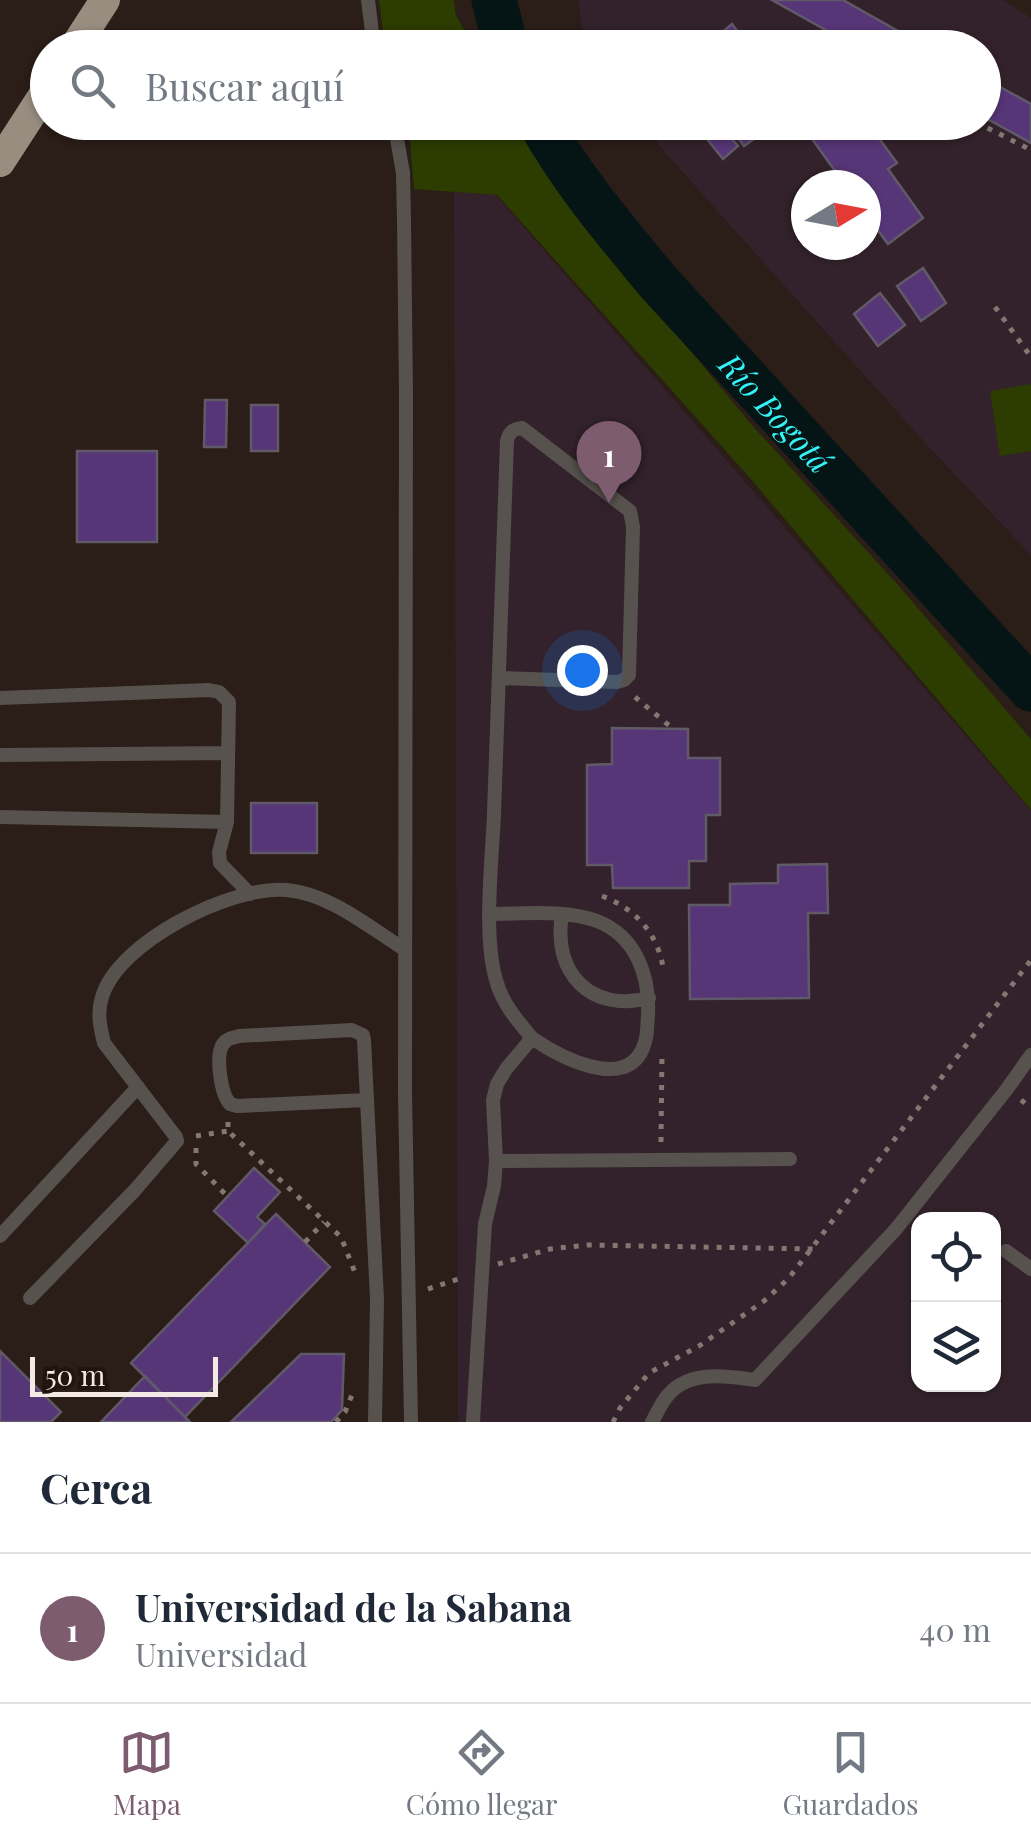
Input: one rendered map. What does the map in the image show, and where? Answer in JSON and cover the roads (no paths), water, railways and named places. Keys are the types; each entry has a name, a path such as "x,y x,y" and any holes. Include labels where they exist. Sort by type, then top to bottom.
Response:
{"highway":[{"path":"86,30 106,0"},
{"path":"0,162 30,116"}],"lane":[{"path":"368,0 372,30"},
{"path":"397,140 403,174 406,316 404,948 411,1422"},
{"path":"490,914 582,917 613,929 629,944 646,977 649,998 644,1048 637,1058 616,1069 592,1066 551,1051 532,1038 510,1013 496,983 490,954 490,914 498,678 507,441 508,434 522,428 625,505 632,518 629,675 617,682 498,678"},
{"path":"0,698 219,692 229,702 227,822 220,863 250,894"},
{"path":"0,755 228,753"},
{"path":"0,817 227,822"},
{"path":"30,1298 176,1143 177,1139 104,1043 99,1012 106,986 134,954 168,928 217,904 272,890 310,895 404,948"},
{"path":"562,915 560,948 574,978 600,997 616,1002 649,998"},
{"path":"366,1100 230,1104 222,1093 222,1045 239,1036 352,1030 362,1034 364,1040 377,1300 375,1422"},
{"path":"473,1422 486,1224 496,1161 493,1110 497,1084 532,1038"},
{"path":"652,1422 670,1392 687,1380 714,1376 755,1380 896,1229 1031,1055"},
{"path":"0,1236 138,1087"},
{"path":"496,1161 790,1159"},
{"path":"1006,1250 1031,1269"}],"waterway":[{"name":"Río Bogotá","path":"494,0 502,30"},
{"name":"Río Bogotá","path":"551,140 580,185 658,282 1031,689"}],"place":[{"name":"Universidad de la Sabana","path":"609,503"}]}
